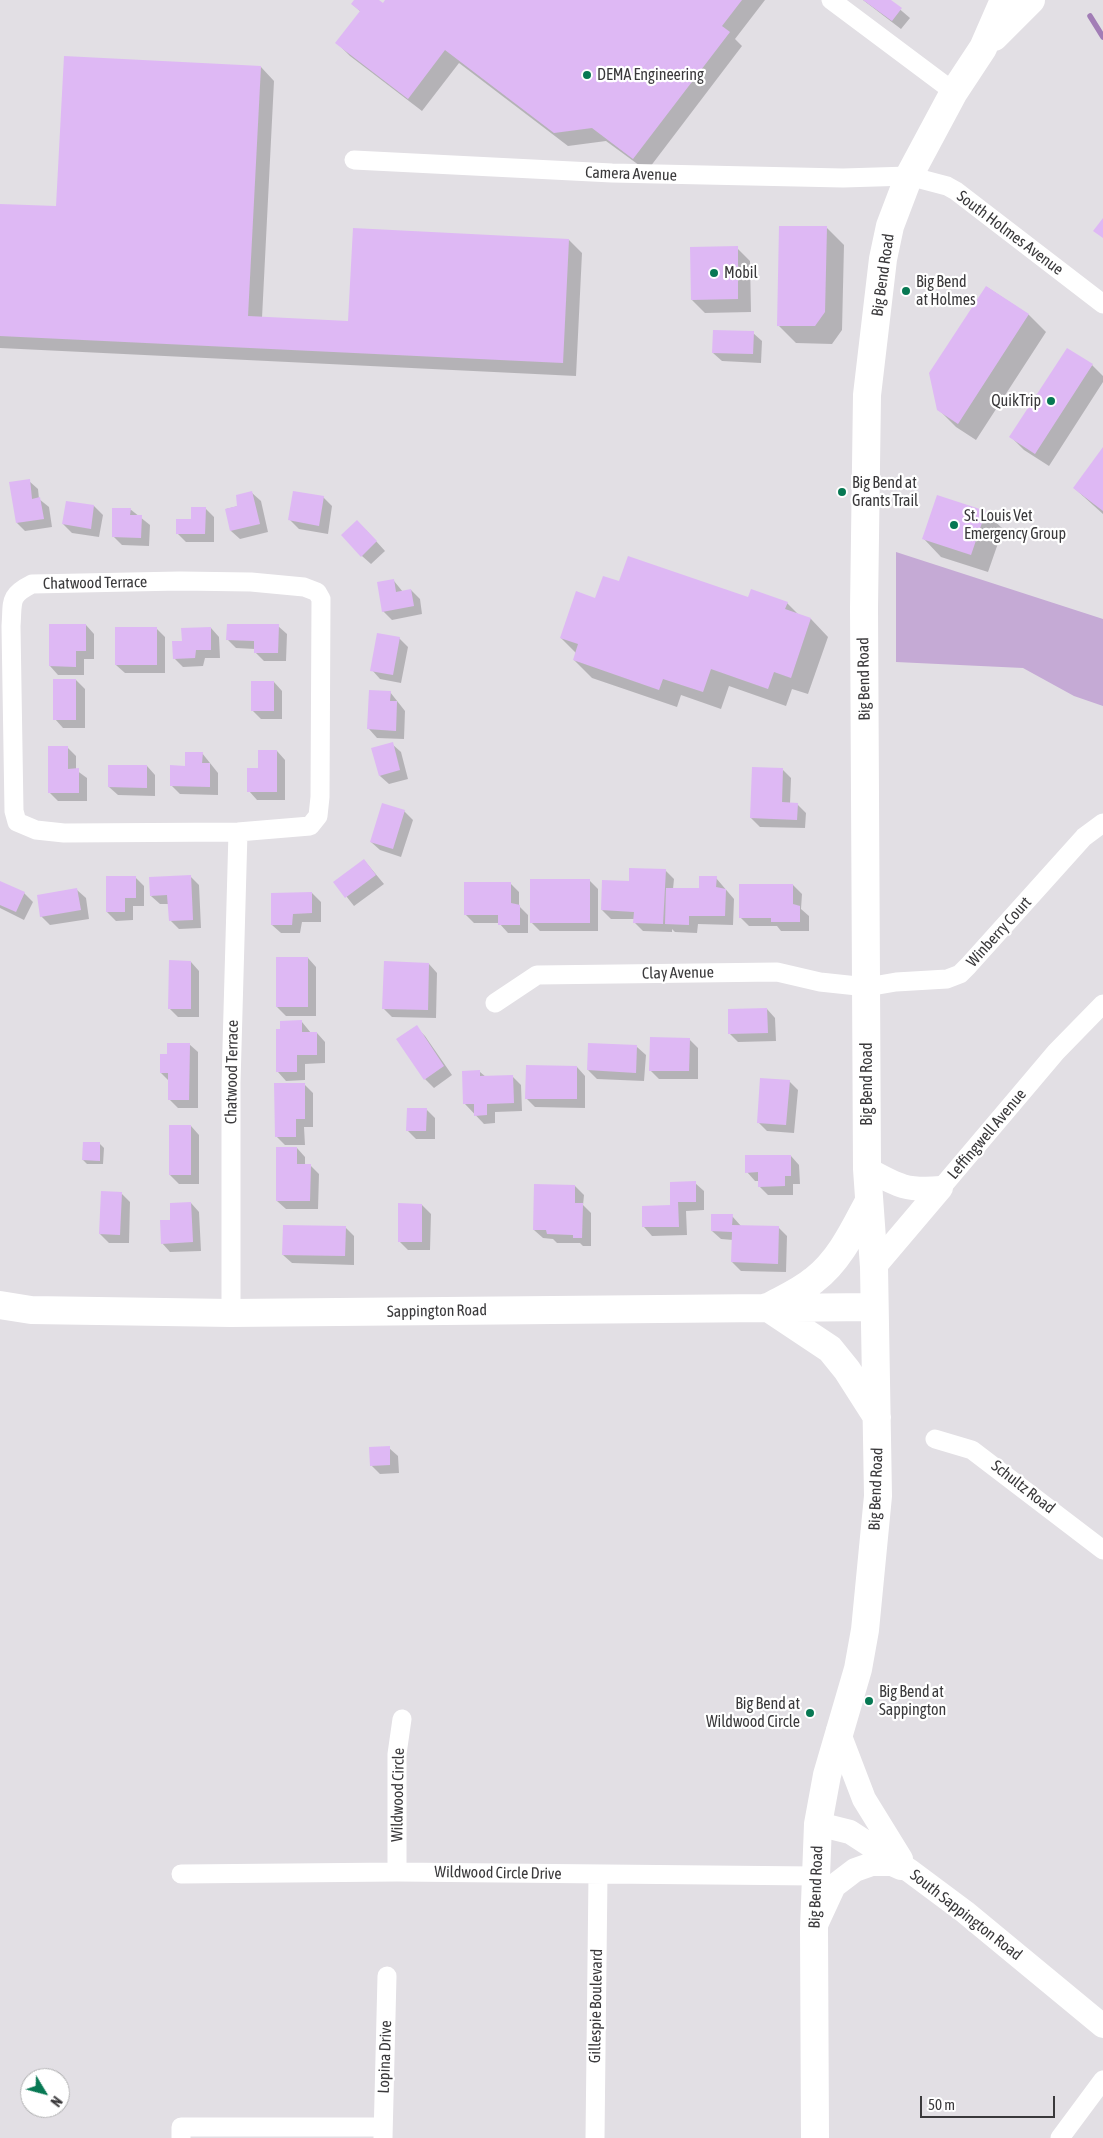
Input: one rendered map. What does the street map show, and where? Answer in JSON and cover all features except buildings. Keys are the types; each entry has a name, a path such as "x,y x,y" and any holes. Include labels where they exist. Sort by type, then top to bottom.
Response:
{"main road":[{"name":"Big Bend Road","path":"815,2138 814,1929 818,1824 827,1775 838,1731 858,1669 865,1630 878,1496 874,1267 867,1169 864,608 867,395 883,259 890,226 910,176 954,92 983,48 1004,0"},
{"name":"Big Bend Road","path":"983,48 1031,0"},
{"path":"870,1201 845,1245 826,1270 802,1289 767,1307 830,1349 855,1382 878,1418"},
{"name":"Sappington Road","path":"0,1305 31,1310 231,1313 874,1307"}],"street":[{"path":"831,0 954,92"},
{"name":"Camera Avenue","path":"354,160 603,173 842,178 910,176"},
{"name":"South Holmes Avenue","path":"910,176 947,186 956,191 1103,304"},
{"name":"Chatwood Terrace","path":"180,581 287,585 304,587 317,592 321,599 323,616 320,797 318,816 310,826 238,832 64,833 36,830 17,822 14,811 11,626 13,600 17,591 32,584 180,581"},
{"name":"Winberry Court","path":"867,987 896,982 947,980 960,974 1084,837 1103,823"},
{"name":"Chatwood Terrace","path":"231,1313 231,1083 238,832"},
{"name":"Clay Avenue","path":"494,1003 537,975 777,972 820,982 867,987"},
{"name":"Leffingwell Avenue","path":"874,1267 1056,1052 1103,1004"},
{"path":"867,1169 898,1186 916,1190 941,1188"},
{"name":"Schultz Road","path":"936,1438 972,1450 1103,1550"},
{"name":"Wildwood Circle","path":"397,1872 397,1754 402,1719"},
{"path":"838,1731 864,1799 910,1871"},
{"name":"South Sappington Road","path":"818,1824 850,1832 910,1871 965,1912 1103,2026"},
{"path":"814,1929 834,1886 855,1870 872,1864 892,1864 910,1871"},
{"name":"Wildwood Circle Drive","path":"181,1874 397,1872 815,1876"},
{"name":"Gillespie Boulevard","path":"595,2138 598,1874"},
{"name":"Lopina Drive","path":"383,2132 387,1976"},
{"path":"1060,2138 1103,2080"},
{"path":"181,2132 383,2132"}],"shaded area":[{"path":"896,552 1103,619 1103,706 1074,696 1023,668 896,662"}],"waterway":[{"path":"1090,16 1103,37"}],"place":[{"name":"DEMA Engineering","path":"587,75"},
{"name":"Mobil","path":"714,273"},
{"name":"Big Bend at Holmes","path":"906,291"},
{"name":"QuikTrip","path":"1051,401"},
{"name":"Big Bend at Grants Trail","path":"842,492"},
{"name":"St. Louis Vet Emergency Group","path":"954,525"},
{"name":"Big Bend at Sappington","path":"869,1701"},
{"name":"Big Bend at Wildwood Circle","path":"810,1713"}]}
